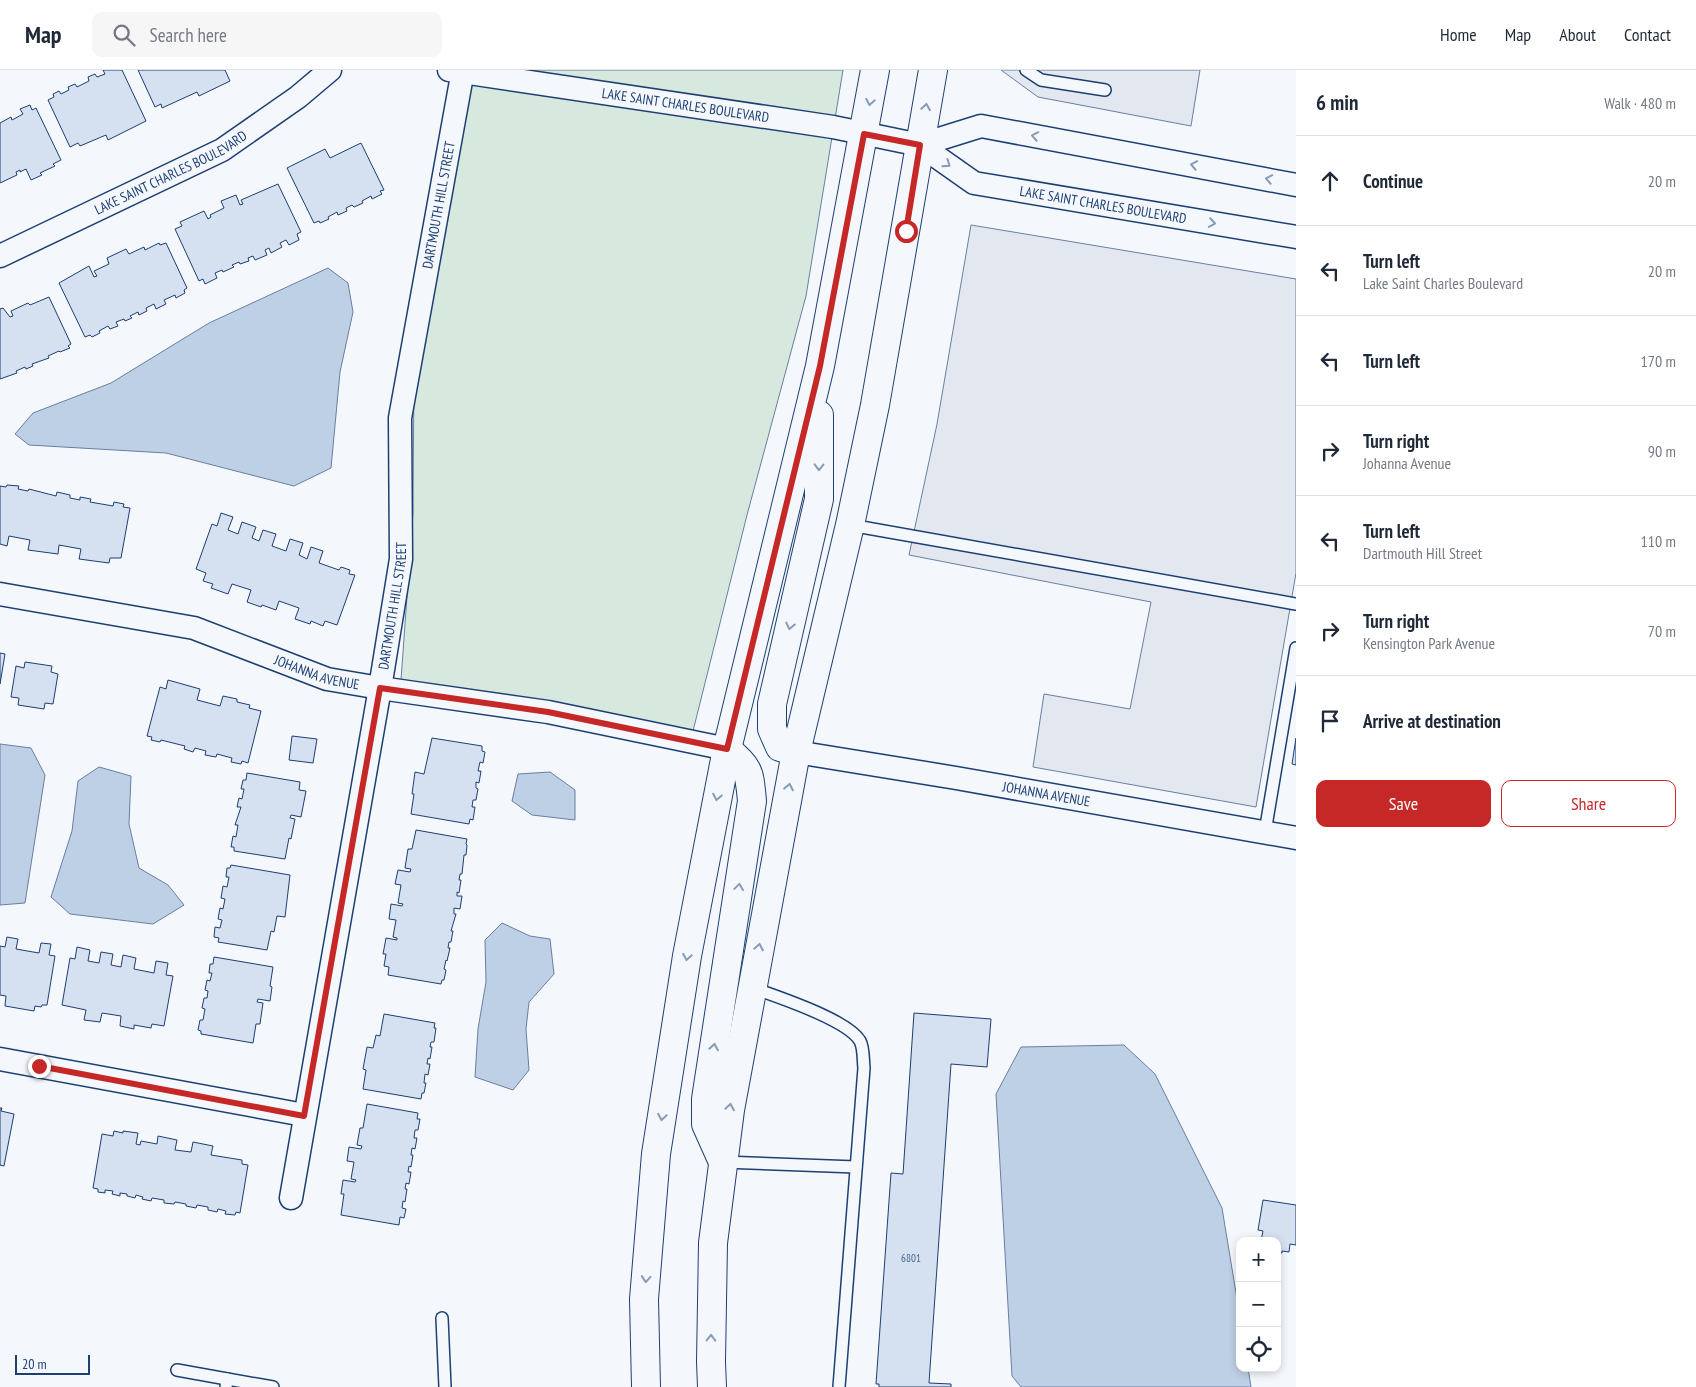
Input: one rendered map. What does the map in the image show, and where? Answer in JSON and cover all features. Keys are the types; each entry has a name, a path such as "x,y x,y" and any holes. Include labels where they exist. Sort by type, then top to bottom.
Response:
{"main road":[{"path":"646,1387 644,1299 656,1154 687,956 727,749 820,366 876,70"},
{"path":"712,1387 713,1243 730,1110 796,752 850,525 875,405 933,70"},
{"path":"796,752 780,747 772,729 772,704 819,499 820,366"},
{"path":"723,1162 706,1124 706,1099 752,801 750,779 746,766 727,749"}],"street":[{"name":"LAKE SAINT CHARLES BOULEVARD","path":"0,256 222,150 298,97 330,70"},
{"name":"LAKE SAINT CHARLES BOULEVARD","path":"458,71 832,127 920,145 974,183 1296,237"},
{"name":"DARTMOUTH HILL STREET","path":"291,1198 401,559 400,418 458,71"},
{"name":"LAKE SAINT CHARLES BOULEVARD","path":"920,145 981,126 1296,185"},
{"name":"JOHANNA AVENUE","path":"0,594 194,628 327,679 548,712 727,749"},
{"name":"JOHANNA AVENUE","path":"796,752 1296,838"},
{"path":"0,1059 304,1116"}],"lane":[{"path":"1026,70 1041,80 1105,90"},
{"path":"850,525 1296,604"},
{"path":"1265,832 1296,648"},
{"path":"752,988 813,1011 849,1030 861,1042 864,1068 839,1387"},
{"path":"723,1162 856,1167"},
{"path":"442,1318 444,1387"},
{"path":"177,1370 226,1383 272,1387"}],"shaded area":[{"path":"469,70 843,70 806,296 747,515 693,731 401,680 413,513 414,368"},
{"path":"1001,70 1200,70 1191,126 1038,97"},
{"path":"971,225 1296,279 1296,573 1256,807 1033,767 1044,694 1130,709 1151,602 909,555 937,424"}],"water":[{"path":"328,268 348,283 353,312 340,372 331,468 294,486 166,453 29,445 15,434 33,413 111,383 209,323"},
{"path":"0,744 31,748 45,775 25,903 0,905"},
{"path":"99,767 131,776 129,824 139,868 168,885 184,905 153,924 70,914 51,897 72,831 78,781"},
{"path":"550,772 575,790 575,820 532,815 512,801 518,774"},
{"path":"502,923 530,936 550,939 554,974 529,1002 526,1029 529,1070 513,1090 475,1077 478,1029 486,982 485,940"},
{"path":"1124,1045 1155,1074 1222,1208 1236,1293 1236,1372 1249,1372 1251,1387 1021,1387 1012,1376 996,1094 1021,1047"}],"building":[{"path":"103,70 122,70 146,121 108,140 106,135 80,146 78,143 70,147 48,100 59,91 61,94 69,90 68,87 75,84 77,87 89,81 88,77 95,74 97,77 105,74"},
{"path":"138,70 225,70 230,81 199,96 197,92 162,108 161,104 155,107"},
{"path":"30,105 32,110 36,108 61,160 53,164 55,166 40,173 42,175 31,180 26,169 16,172 17,175 0,183 0,123 11,117 12,120 23,114 20,109"},
{"path":"361,143 384,190 380,191 382,194 372,199 371,196 362,201 363,203 346,208 347,211 338,215 337,212 328,217 329,219 320,223 319,221 314,223 287,168 325,149 330,158"},
{"path":"278,184 301,232 297,234 299,240 289,245 286,240 280,243 282,247 271,253 269,248 265,250 267,255 255,260 253,256 248,258 249,261 232,265 234,267 215,273 217,278 205,284 203,279 199,281 175,229 182,226 180,222 204,211 208,219 211,217 210,215 224,208 221,201 236,195 240,205 243,204 241,200"},
{"path":"159,243 160,245 166,243 187,288 184,290 185,293 176,298 175,295 164,300 166,304 156,309 154,304 146,308 147,311 139,315 138,312 130,316 132,318 116,322 118,326 110,329 108,326 92,337 90,335 85,337 59,283 89,266 94,277 97,276 94,271 109,264 107,258 126,249 129,254 144,247 145,250"},
{"path":"49,297 71,344 68,346 70,348 59,351 48,356 49,358 32,364 33,366 26,369 25,367 16,371 17,373 0,379 0,309 3,308 10,317 13,316 11,311 28,303 30,305"},
{"path":"7,485 19,486 18,489 28,491 29,489 56,496 57,492 70,495 70,498 80,500 80,497 91,499 90,502 113,506 114,502 124,504 123,507 130,508 121,558 110,558 109,563 79,559 81,549 59,545 58,554 28,550 30,540 9,536 7,546 0,544 0,486 6,487"},
{"path":"221,513 233,517 228,530 238,534 242,522 256,527 252,538 259,541 263,530 276,534 272,546 286,551 290,539 303,543 299,555 307,559 311,547 323,551 319,563 339,570 341,567 350,570 349,574 355,575 337,625 325,621 323,626 311,621 310,624 295,619 299,608 279,601 276,610 262,605 261,607 247,602 251,590 232,584 228,594 211,588 213,584 203,581 206,573 196,569 212,524 217,526"},
{"path":"0,653 5,654 0,684"},
{"path":"25,662 52,666 51,672 58,674 53,704 45,703 44,709 18,705 19,698 11,697 16,666 24,668"},
{"path":"168,680 200,689 197,700 220,706 223,696 237,699 237,702 250,705 249,708 261,711 248,763 242,761 241,764 231,762 232,758 217,754 216,757 205,755 206,751 195,748 193,752 184,749 185,746 161,740 160,742 151,740 152,737 147,736 160,687 166,689"},
{"path":"292,736 317,739 313,763 289,760"},
{"path":"432,738 482,746 482,751 485,752 483,763 480,762 478,771 481,771 479,783 476,782 476,788 478,789 476,800 473,800 472,807 475,807 473,820 470,819 469,824 411,814 415,772 424,774"},
{"path":"1296,738 1296,765 1292,764"},
{"path":"247,773 300,782 299,790 306,791 301,817 291,815 290,818 295,819 285,859 234,851 234,847 231,847 233,836 236,837 238,825 235,825 241,807 237,807 239,798 242,799 244,789 241,789 243,780 246,780"},
{"path":"416,830 467,839 466,855 464,855 462,874 460,874 459,880 461,880 459,893 457,892 457,896 462,896 460,909 454,908 454,914 456,914 444,969 446,970 444,980 442,980 441,984 388,975 389,967 384,966 386,954 383,954 386,938 397,940 397,938 393,937 396,920 389,919 391,904 402,906 403,904 398,903 401,885 395,884 398,870 410,872 411,869 405,868 408,849 412,849"},
{"path":"231,865 290,875 285,917 277,916 274,932 271,931 267,950 218,942 219,938 214,937 215,927 220,928 222,920 218,919 220,908 223,909 225,899 221,898 223,886 227,887 229,877 226,877 227,868 230,868"},
{"path":"7,937 18,939 16,949 39,953 41,943 51,944 49,955 55,956 47,1005 35,1006 34,1011 5,1006 6,996 0,995 0,946 5,947"},
{"path":"77,947 90,950 88,961 99,963 101,952 113,954 111,965 121,967 123,955 136,958 134,969 154,973 156,961 168,963 166,975 173,976 164,1026 152,1024 151,1028 134,1025 134,1029 120,1026 121,1016 102,1013 100,1022 84,1020 86,1010 62,1005 70,958 75,959"},
{"path":"214,957 273,967 270,1001 258,999 257,1002 263,1003 260,1024 256,1024 253,1043 201,1034 201,1031 198,1030 200,1020 203,1020 205,1009 202,1008 208,991 205,990 207,980 210,981 212,973 209,973 210,964 213,964"},
{"path":"914,1013 991,1019 987,1067 951,1064 929,1383 951,1384 951,1387 879,1387 879,1384 876,1384 891,1173 903,1174"},
{"path":"384,1014 435,1023 434,1042 431,1042 430,1059 428,1058 427,1064 430,1064 428,1075 425,1074 424,1083 426,1083 421,1099 363,1089 366,1070 363,1069 367,1047 373,1048 376,1035 380,1036"},
{"path":"367,1104 418,1113 417,1119 420,1119 418,1130 415,1130 414,1138 417,1138 415,1149 412,1148 411,1167 409,1166 408,1172 411,1172 409,1184 406,1183 405,1202 403,1201 402,1208 406,1209 404,1218 400,1217 399,1225 341,1215 344,1194 341,1194 343,1180 355,1182 356,1180 351,1179 354,1162 347,1161 349,1147 361,1149 362,1146 357,1145 360,1128 363,1128"},
{"path":"0,1108 2,1108 1,1111 14,1114 4,1166 0,1165"},
{"path":"114,1131 138,1133 136,1144 140,1145 141,1141 157,1144 158,1136 177,1140 175,1150 191,1152 193,1142 213,1146 211,1155 242,1160 242,1164 248,1165 240,1213 236,1212 235,1215 225,1214 226,1211 218,1209 217,1212 208,1210 208,1207 197,1205 196,1208 175,1202 174,1204 164,1203 164,1200 152,1198 151,1201 136,1195 135,1198 120,1193 120,1196 112,1194 113,1191 105,1190 105,1193 98,1192 98,1189 93,1188 102,1134 113,1136"},
{"path":"1263,1200 1296,1205 1296,1245 1290,1244 1289,1252 1282,1251 1281,1253 1281,1237 1262,1237 1263,1231 1258,1230"}],"route":[{"path":"39,1066 304,1116 380,688 548,712 727,749 820,366 864,134 920,145 906,231"}]}
